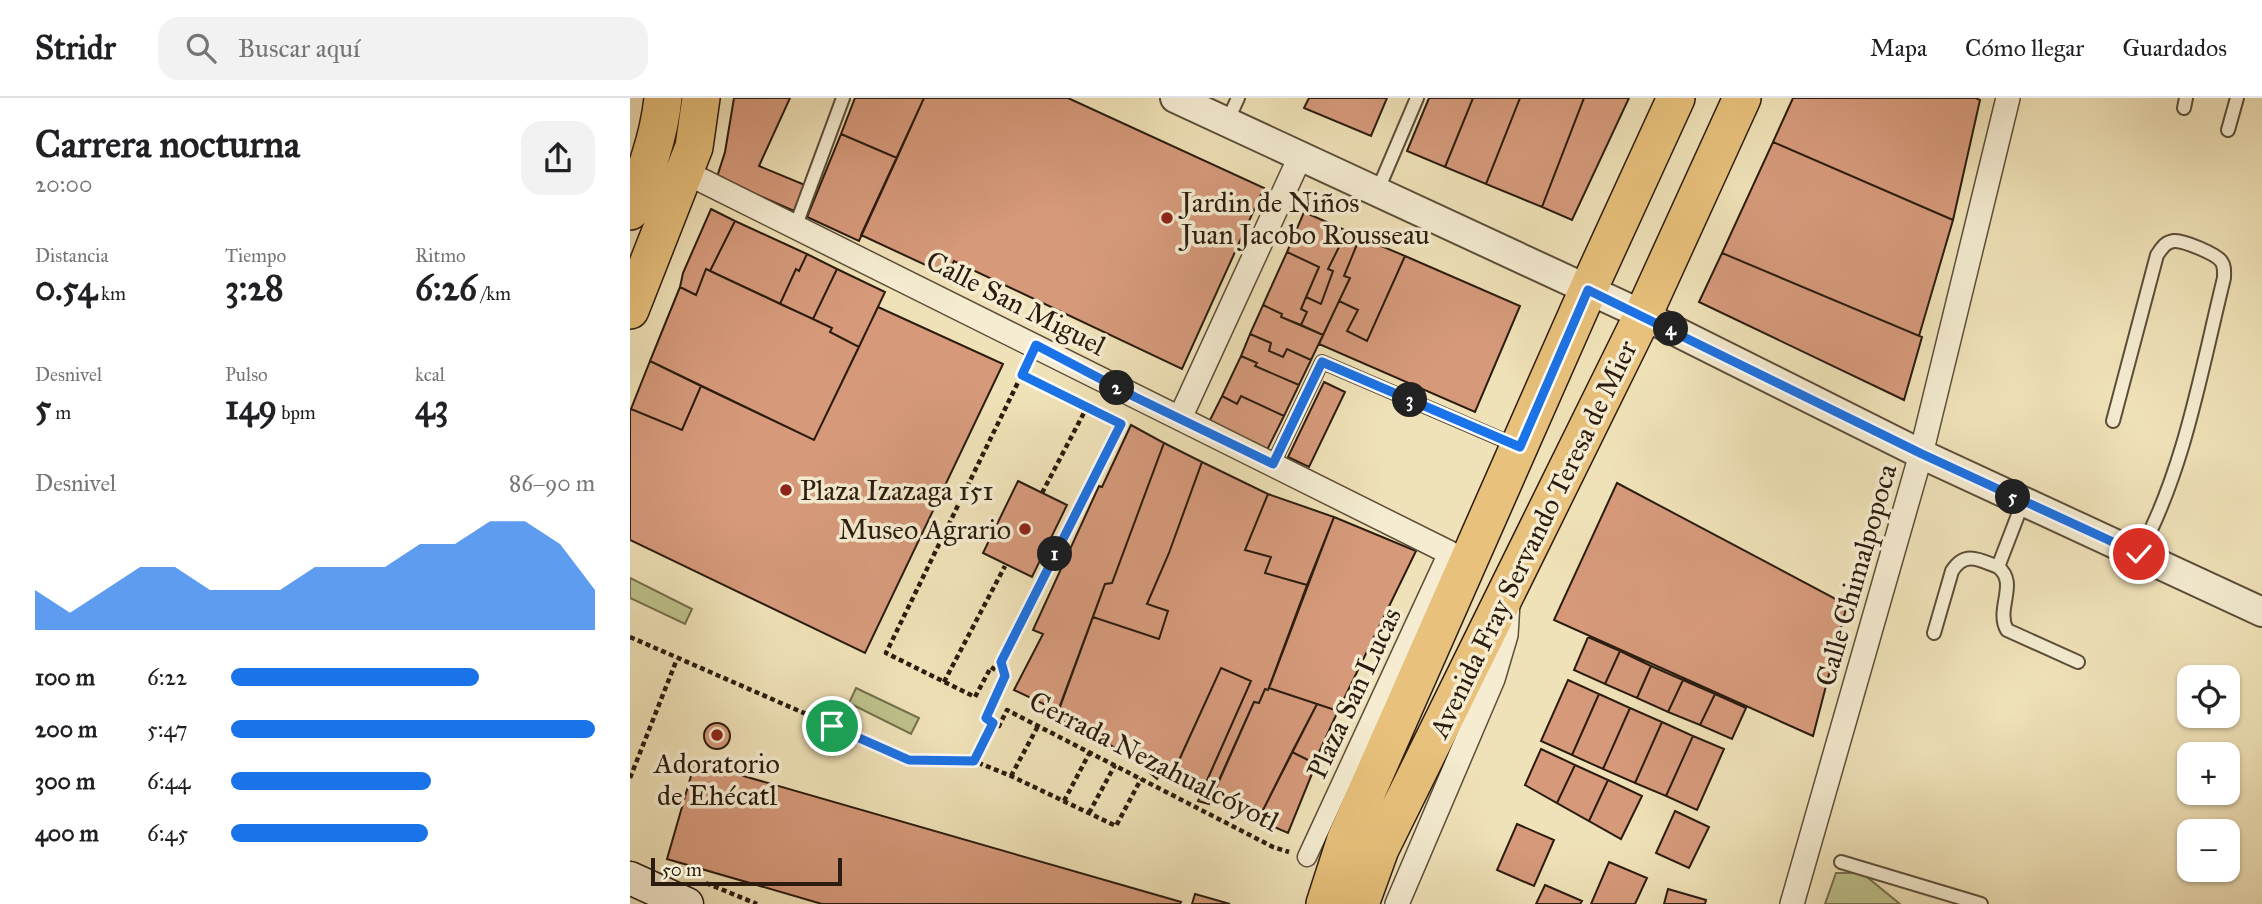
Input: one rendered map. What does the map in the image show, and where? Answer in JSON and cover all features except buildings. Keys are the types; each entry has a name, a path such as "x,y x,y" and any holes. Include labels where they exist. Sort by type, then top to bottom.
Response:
{"main road":[{"path":"630,211 649,166 663,98"},
{"path":"630,310 694,147 701,98"},
{"name":"Avenida Fray Servando Teresa de Mier","path":"1325,904 1346,839 1458,559 1520,447 1676,98"},
{"name":"Avenida Fray Servando Teresa de Mier","path":"1360,904 1380,849 1643,315 1742,98"},
{"path":"630,878 687,904"}],"street":[{"path":"1175,98 1233,110 1300,157 1643,315 1922,454 2262,612"},
{"name":"Calle Chimalpopoca","path":"1792,904 1922,454 2008,98"},
{"path":"1180,418 1300,157"},
{"name":"Calle San Miguel","path":"685,172 1036,345 1458,559"},
{"name":"Plaza San Lucas","path":"1307,857 1458,559"},
{"path":"1397,904 1493,679 1506,635 1510,581"}],"lane":[{"path":"796,225 843,98"},
{"path":"1377,192 1417,98"},
{"path":"2228,130 2237,98"},
{"path":"2113,421 2157,255 2163,246 2173,241 2214,256 2221,261 2224,278 2177,470 2158,518 2139,554"},
{"path":"1273,464 1322,362 1520,447"},
{"path":"1998,567 2023,502"},
{"path":"1934,633 1952,571 1957,563 1967,558 1977,559 2006,573 2009,583 2002,614 2007,630 2078,662"},
{"path":"1841,862 1981,904"}],"path":[{"name":"Cerrada Nezahualcóyotl","path":"1036,345 886,653 975,697 990,667 1005,676 986,718 993,723 999,726 1007,710 1273,847 1307,857"},
{"path":"1022,375 1121,424"},
{"path":"1042,493 1087,407"},
{"path":"1005,676 1001,662 1124,417"},
{"path":"944,682 1005,566"},
{"path":"630,637 909,760 974,761 1116,826 1141,779"},
{"path":"630,778 677,659"},
{"path":"974,761 993,723"},
{"path":"1011,776 1038,726"},
{"path":"1065,801 1090,752"},
{"path":"1089,813 1115,765"}],"green space":[{"path":"630,578 692,609 685,624 630,598"},
{"path":"856,688 919,718 911,734 849,703"},
{"path":"1836,873 1862,873 1900,904 1825,904"}],"place":[{"name":"Jardin de Niños Juan Jacobo Rousseau","path":"1167,218"},
{"name":"Plaza Izazaga 151","path":"786,490"},
{"name":"Museo Agrario","path":"1025,529"},
{"name":"Adoratorio de Ehécatl","path":"717,735"}],"route":[{"path":"832,726 909,760 974,761 993,723 986,718 1005,676 1001,662 1121,424 1022,375 1036,345 1273,464 1322,362 1520,447 1588,290 1922,454 2139,554"}]}
